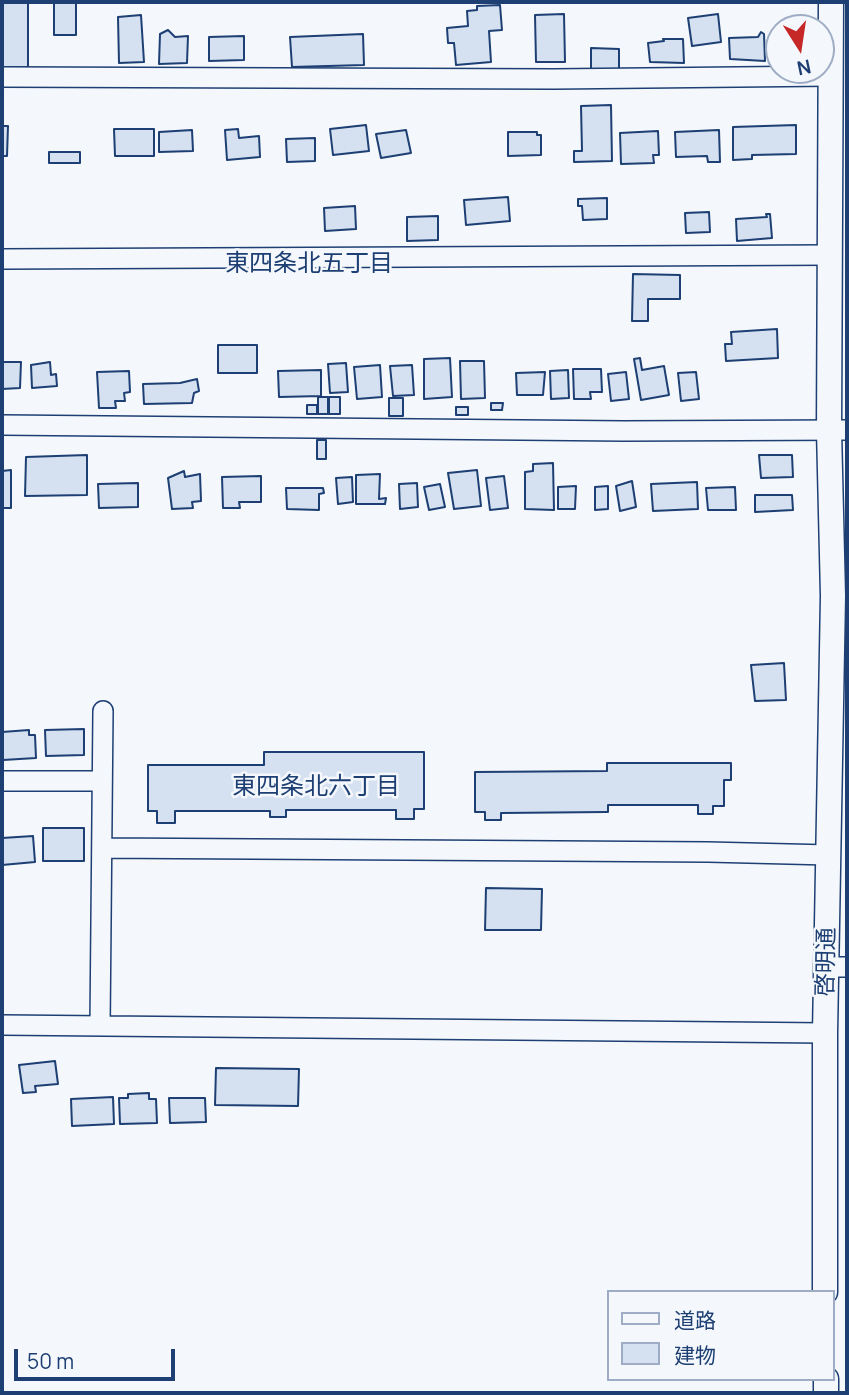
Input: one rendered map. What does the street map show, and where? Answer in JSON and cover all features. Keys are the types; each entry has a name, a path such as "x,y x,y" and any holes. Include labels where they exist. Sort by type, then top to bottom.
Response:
{"street":[{"path":"2,77 554,79 765,77"},
{"name":"啓明通","path":"825,1290 825,1033 837,967 829,856 839,801 840,596 838,430 830,255 830,84"},
{"path":"2,259 830,255"},
{"path":"2,425 624,431 838,430"},
{"path":"100,1026 103,711"},
{"path":"2,781 102,781"},
{"path":"102,848 695,852 829,856"},
{"path":"2,1025 825,1033"}],"building":[{"path":"2,2 28,2 28,67 2,68"},
{"path":"54,3 76,3 76,35 54,35"},
{"path":"500,5 502,30 489,31 491,62 456,65 454,43 448,43 447,28 468,26 467,11 477,10 477,6"},
{"path":"564,14 565,62 536,62 535,15"},
{"path":"718,14 721,42 692,46 688,18"},
{"path":"141,15 144,62 119,63 118,17"},
{"path":"168,30 175,37 188,36 187,63 159,64 160,34"},
{"path":"761,32 764,34 765,61 730,59 729,38 758,37"},
{"path":"363,34 364,65 292,67 290,37"},
{"path":"244,36 244,60 209,61 209,37"},
{"path":"663,39 683,39 684,63 650,62 648,43 664,41"},
{"path":"591,48 619,49 619,70 591,69"},
{"path":"611,105 612,161 574,162 574,151 582,151 581,106"},
{"path":"366,125 369,151 333,155 330,129"},
{"path":"796,125 796,154 752,155 752,159 733,160 733,127"},
{"path":"2,126 8,126 7,156 2,156"},
{"path":"114,129 154,129 154,156 115,156"},
{"path":"238,129 239,138 259,136 260,157 227,160 225,130"},
{"path":"192,130 193,151 159,152 159,132"},
{"path":"406,130 411,153 381,158 376,134"},
{"path":"719,130 720,162 708,162 707,156 676,157 675,132"},
{"path":"658,131 659,155 653,155 654,163 621,164 620,133"},
{"path":"508,132 537,132 537,135 541,135 541,155 508,156"},
{"path":"315,138 315,161 287,162 286,139"},
{"path":"49,152 80,152 80,163 49,163"},
{"path":"508,197 510,221 466,225 464,200"},
{"path":"607,198 607,219 583,220 582,206 578,206 578,199"},
{"path":"355,206 356,229 325,231 324,208"},
{"path":"709,212 710,232 686,233 685,213"},
{"path":"766,214 770,214 772,238 737,241 736,219 767,217"},
{"path":"438,216 438,240 407,241 407,217"},
{"path":"633,274 680,275 680,299 648,299 648,321 632,321"},
{"path":"777,329 778,358 726,361 725,344 732,344 731,332"},
{"path":"218,345 257,345 257,373 218,373"},
{"path":"450,358 452,397 424,399 424,359"},
{"path":"640,358 642,370 664,366 669,395 641,400 634,359"},
{"path":"460,361 484,361 485,398 461,399"},
{"path":"2,362 21,362 20,388 2,389"},
{"path":"50,362 51,375 56,374 57,386 32,388 31,365"},
{"path":"346,363 348,392 330,393 328,364"},
{"path":"380,365 382,397 357,399 354,367"},
{"path":"412,365 414,395 393,396 390,366"},
{"path":"573,369 601,369 602,392 590,392 591,399 574,399"},
{"path":"321,370 321,396 279,397 278,371"},
{"path":"568,370 569,398 551,399 550,371"},
{"path":"129,371 130,392 124,393 125,401 115,401 116,408 99,408 97,372"},
{"path":"545,372 543,395 517,395 516,373"},
{"path":"626,372 629,399 611,401 608,374"},
{"path":"696,372 699,399 681,401 678,373"},
{"path":"197,379 199,391 194,393 192,403 144,404 143,384 180,383"},
{"path":"318,397 328,397 328,414 318,414"},
{"path":"329,397 340,397 340,414 329,414"},
{"path":"389,398 403,398 403,416 389,416"},
{"path":"491,403 503,403 502,410 491,410"},
{"path":"307,405 317,405 317,414 307,414"},
{"path":"456,407 468,407 468,415 456,415"},
{"path":"317,440 326,440 326,459 317,459"},
{"path":"87,455 87,495 25,496 26,457"},
{"path":"759,455 792,455 793,477 761,478"},
{"path":"553,463 554,510 525,509 525,472 533,471 533,464"},
{"path":"11,470 11,508 2,508 2,471"},
{"path":"477,470 481,506 454,509 448,473"},
{"path":"184,471 185,477 200,474 201,501 192,502 193,508 172,509 168,478"},
{"path":"380,474 379,499 386,498 385,504 356,504 356,475"},
{"path":"261,476 261,502 239,502 240,508 223,508 222,477"},
{"path":"504,476 508,508 490,510 486,478"},
{"path":"352,477 353,502 338,504 336,478"},
{"path":"632,481 636,507 620,511 616,486"},
{"path":"697,482 698,509 653,511 651,484"},
{"path":"138,483 138,507 99,508 98,484"},
{"path":"417,483 418,507 400,509 399,484"},
{"path":"440,484 445,507 429,510 424,487"},
{"path":"576,486 575,509 558,509 558,487"},
{"path":"608,486 608,509 595,510 595,487"},
{"path":"735,487 736,510 708,510 706,488"},
{"path":"286,488 323,488 324,493 319,494 319,510 287,509"},
{"path":"755,495 792,495 793,510 755,512"},
{"path":"784,663 786,700 755,701 751,665"},
{"path":"84,729 84,755 46,756 45,730"},
{"path":"29,730 29,735 35,735 36,758 3,760 2,732"},
{"path":"264,752 424,752 424,809 414,809 414,819 396,819 396,810 286,810 286,817 270,817 270,811 175,811 175,823 157,823 157,811 148,811 148,765 264,765"},
{"path":"607,763 731,763 731,780 724,780 724,806 713,806 713,814 698,814 698,805 608,805 608,812 501,813 501,820 485,820 485,812 475,812 475,772 607,771"},
{"path":"43,828 84,828 84,861 43,861"},
{"path":"33,836 35,862 2,865 2,838"},
{"path":"486,888 542,889 541,930 485,930"},
{"path":"55,1061 58,1084 35,1086 36,1092 23,1093 19,1065"},
{"path":"216,1068 299,1069 298,1106 215,1105"},
{"path":"149,1093 149,1099 156,1099 157,1123 120,1124 119,1098 128,1098 128,1094"},
{"path":"113,1097 114,1124 72,1126 71,1099"},
{"path":"169,1098 205,1098 206,1122 170,1123"}],"district":[{"name":"東四条北五丁目","path":"309,264"},
{"name":"東四条北六丁目","path":"316,787"}]}
